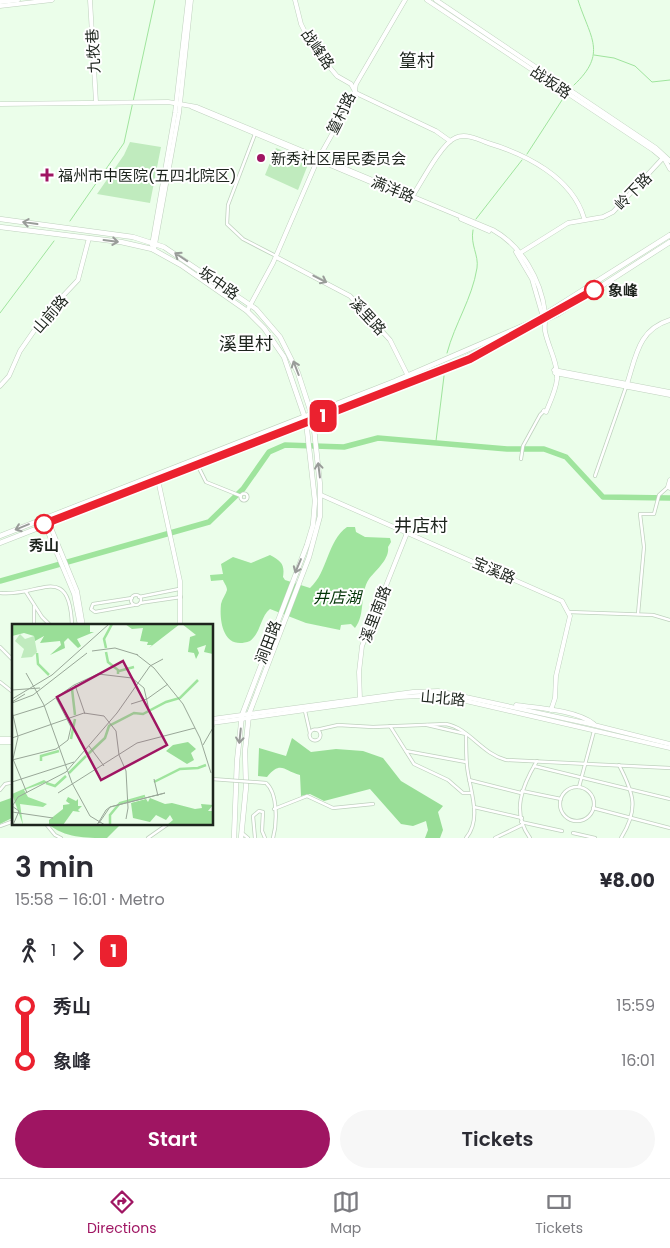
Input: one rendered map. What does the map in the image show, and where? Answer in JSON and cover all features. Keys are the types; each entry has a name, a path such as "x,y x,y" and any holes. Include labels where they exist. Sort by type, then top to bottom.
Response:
{"main road":[{"name":"坂中路","path":"0,219 154,242 178,255 251,305 276,332 288,350 312,416"},
{"name":"坂中路","path":"0,227 129,243 152,250 181,265 247,311 264,328 281,352 306,419"},
{"path":"0,543 198,464 544,318 670,235"},
{"path":"312,416 410,382 544,318 670,242"},
{"name":"涧田路","path":"242,835 246,787 248,716 314,542 320,516 321,495 312,416"},
{"path":"0,536 306,419"},
{"name":"涧田路","path":"234,838 237,761 242,717 312,528 315,490 306,419"}],"street":[{"path":"0,2 18,0"},
{"path":"0,6 52,0"},
{"name":"九牧巷","path":"90,0 96,102"},
{"path":"152,250 178,104 189,0"},
{"name":"战峰路","path":"295,0 301,24 310,43 337,76 351,84 354,90 436,131 450,141"},
{"name":"篁村路","path":"247,311 276,257 318,159 354,94 354,90 405,0"},
{"name":"战坂路","path":"427,0 663,158 670,169"},
{"name":"战坂路","path":"436,0 658,149 670,161"},
{"name":"满洋路","path":"0,104 135,102 178,104 192,107 494,234 519,254 537,282 544,318 543,331 556,372"},
{"name":"满洋路","path":"192,107 318,159"},
{"path":"255,134 228,205 227,224 243,240 276,257"},
{"path":"412,198 450,141 457,137 470,137 519,153 545,170 562,184 580,206 584,218"},
{"name":"岭下路","path":"519,254 562,226 584,218 603,217 613,212 663,158"},
{"name":"山前路","path":"0,386 7,378 20,351 45,315 78,280 89,238"},
{"name":"溪里路","path":"276,257 337,288 353,299 390,340 410,382"},
{"path":"595,476 646,333 656,324 670,320"},
{"path":"521,458 523,447 540,414 544,412 556,372 670,393"},
{"path":"198,464 206,482 241,496"},
{"path":"158,480 170,527 181,589 180,624"},
{"path":"638,614 644,547 640,514 654,514 659,495 669,487 670,480"},
{"name":"宝溪路","path":"321,495 553,596 562,601 569,612"},
{"path":"47,524 76,599 81,624"},
{"name":"溪里南路","path":"360,699 359,672 362,646 407,533"},
{"path":"0,594 15,595 45,585 54,586 64,592 72,624"},
{"path":"181,589 140,597 135,595 132,598 93,604 91,609 96,612 181,597"},
{"path":"26,592 34,606 49,624"},
{"path":"140,597 140,604"},
{"path":"132,598 134,605"},
{"path":"34,606 34,624"},
{"path":"551,710 556,698 556,676 570,619 569,612 638,614 670,620"},
{"path":"0,648 12,659"},
{"path":"8,654 12,655"},
{"path":"0,682 12,691"},
{"name":"山北路","path":"214,723 360,699 435,691 493,702 670,748"},
{"name":"山北路","path":"248,716 305,711 399,697 440,695 670,744"},
{"path":"493,702 551,710 588,720 595,728 579,787"},
{"path":"305,711 311,739 318,739 320,735 316,730"},
{"name":"山北路","path":"214,719 242,717"},
{"path":"310,732 338,724 390,726 448,724 466,734 498,757 509,760 670,768"},
{"path":"422,724 466,734"},
{"path":"390,726 416,766 448,780 463,793 471,794"},
{"path":"466,734 466,762 474,807 467,837 472,838"},
{"path":"406,751 466,762"},
{"path":"530,838 522,822 519,804 521,792 537,761"},
{"path":"619,765 632,790 632,818 621,838"},
{"path":"534,766 670,799"},
{"path":"214,779 266,783 272,790 274,809 273,838"},
{"path":"468,780 561,799"},
{"path":"0,790 5,784 12,782"},
{"path":"579,787 589,792 594,802 593,808 583,820 572,820 563,814 561,799 566,791 579,787"},
{"path":"274,809 307,796 333,808 373,804"},
{"path":"474,807 522,822 562,831"},
{"path":"593,808 670,828"},
{"path":"255,838 253,816 259,811 263,812 262,831 265,838"},
{"path":"0,826 12,822"},
{"path":"495,838 522,822"},
{"path":"48,826 61,838"},
{"path":"148,838 165,826"},
{"path":"573,833 595,838"},
{"path":"242,835 248,838"}],"shaded area":[{"path":"130,142 161,147 150,203 97,194 124,155"},
{"path":"276,148 301,158 306,163 307,167 298,190 265,175"},
{"path":"292,738 311,752 336,749 363,751 383,758 401,781 443,806 438,812 443,830 440,838 425,838 428,830 426,821 413,826 401,824 370,789 324,801 310,794 301,796 300,775 286,769 276,769 267,777 258,776 259,748 286,756"},
{"path":"12,798 12,818 0,824 0,802"},
{"path":"51,826 119,826 107,838 68,835"}],"water":[{"name":"井店湖","path":"347,527 355,527 356,532 365,537 390,538 391,542 388,547 387,556 366,585 360,617 355,628 351,624 341,625 340,630 306,623 270,609 264,616 254,638 250,641 241,643 229,639 222,627 221,619 221,604 227,587 223,580 211,581 210,575 223,574 221,564 233,557 251,563 270,555 281,563 285,580 310,588 321,574 335,540"}],"waterway":[{"path":"70,221 124,143 155,0"},
{"path":"574,85 591,64 593,54 591,35 578,0"},
{"path":"594,55 614,58 635,66 652,82 670,80"},
{"path":"527,154 564,97"},
{"path":"476,219 522,160"},
{"path":"447,353 475,279 477,259 472,235 473,230"},
{"path":"0,313 54,241"},
{"path":"436,441 444,376"},
{"path":"0,581 209,522 243,489 269,452 285,445 344,447 378,438 507,449 544,449 566,457 603,497 670,498"}],"metro line":[{"name":"1","path":"44,524 470,359 594,290"}],"place":[{"name":"新秀社区居民委员会","path":"261,158"},
{"name":"福州市中医院(五四北院区)","path":"47,175"},
{"name":"象峰","path":"594,290"},
{"name":"秀山","path":"44,524"}],"district":[{"name":"篁村","path":"417,60"},
{"name":"溪里村","path":"246,343"},
{"name":"井店村","path":"421,525"}]}
